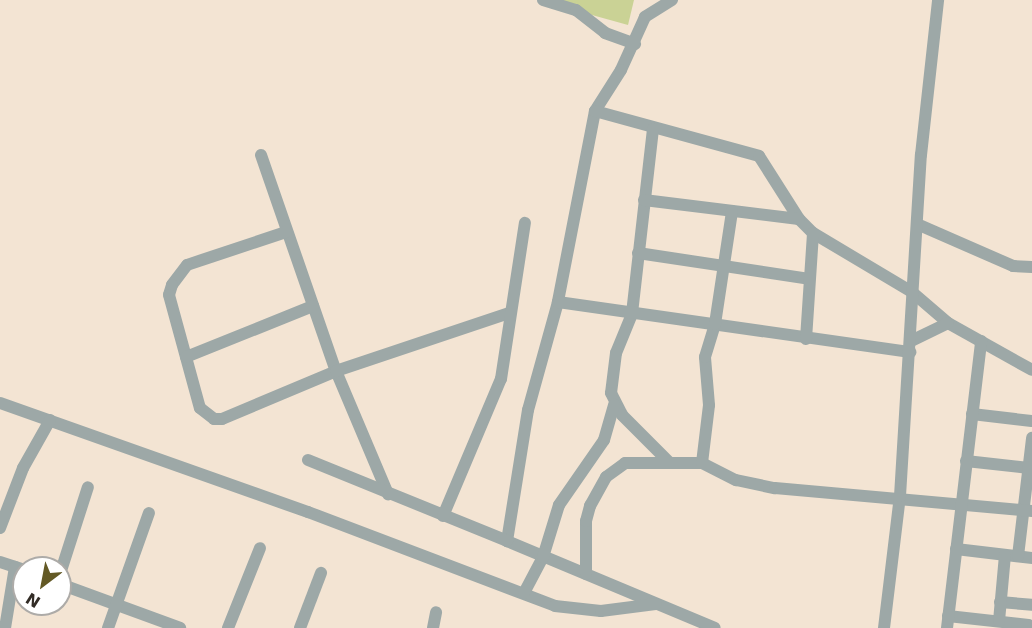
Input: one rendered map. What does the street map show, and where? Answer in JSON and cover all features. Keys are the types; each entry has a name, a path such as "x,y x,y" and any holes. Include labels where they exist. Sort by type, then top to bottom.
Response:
{"street":[{"path":"543,0 576,10 605,33 635,44"},
{"path":"507,541 528,410 558,302 595,111 635,44 645,17 672,0"},
{"path":"884,628 900,496 917,224 938,0"},
{"path":"595,111 653,129 759,156 799,219 813,233 912,292 948,323 1032,370"},
{"path":"524,593 543,556 559,505 596,454 614,404 616,353 632,315 653,129"},
{"path":"261,155 336,371 388,494"},
{"path":"644,200 799,219"},
{"path":"702,462 709,405 705,357 715,324 732,211"},
{"path":"443,516 501,379 509,313 525,223"},
{"path":"917,224 1013,266 1032,267"},
{"path":"286,232 187,265 176,275 169,295 200,408 214,419 222,419 336,371 509,313"},
{"path":"806,339 813,233"},
{"path":"638,253 809,279"},
{"path":"558,302 632,315 715,324 806,339 910,346 948,323"},
{"path":"186,357 312,306"},
{"path":"981,341 947,622 999,621 1029,626 1032,605 1000,602"},
{"path":"0,403 555,606 581,611 657,604"},
{"path":"614,404 669,462"},
{"path":"972,414 1032,422"},
{"path":"0,528 23,468 50,420"},
{"path":"1018,556 1028,510 1032,439"},
{"path":"308,460 715,628"},
{"path":"966,461 1029,468"},
{"path":"586,574 586,521 601,483 625,462 702,462 755,485 900,496 1028,510"},
{"path":"66,556 88,487"},
{"path":"108,628 114,603 149,513"},
{"path":"228,628 260,548"},
{"path":"956,549 1032,558"},
{"path":"999,621 1005,555"},
{"path":"300,628 321,573"},
{"path":"72,588 180,628"},
{"path":"5,628 12,600"},
{"path":"433,628 436,612"}],"green space":[{"path":"538,0 634,0 628,25"}]}
